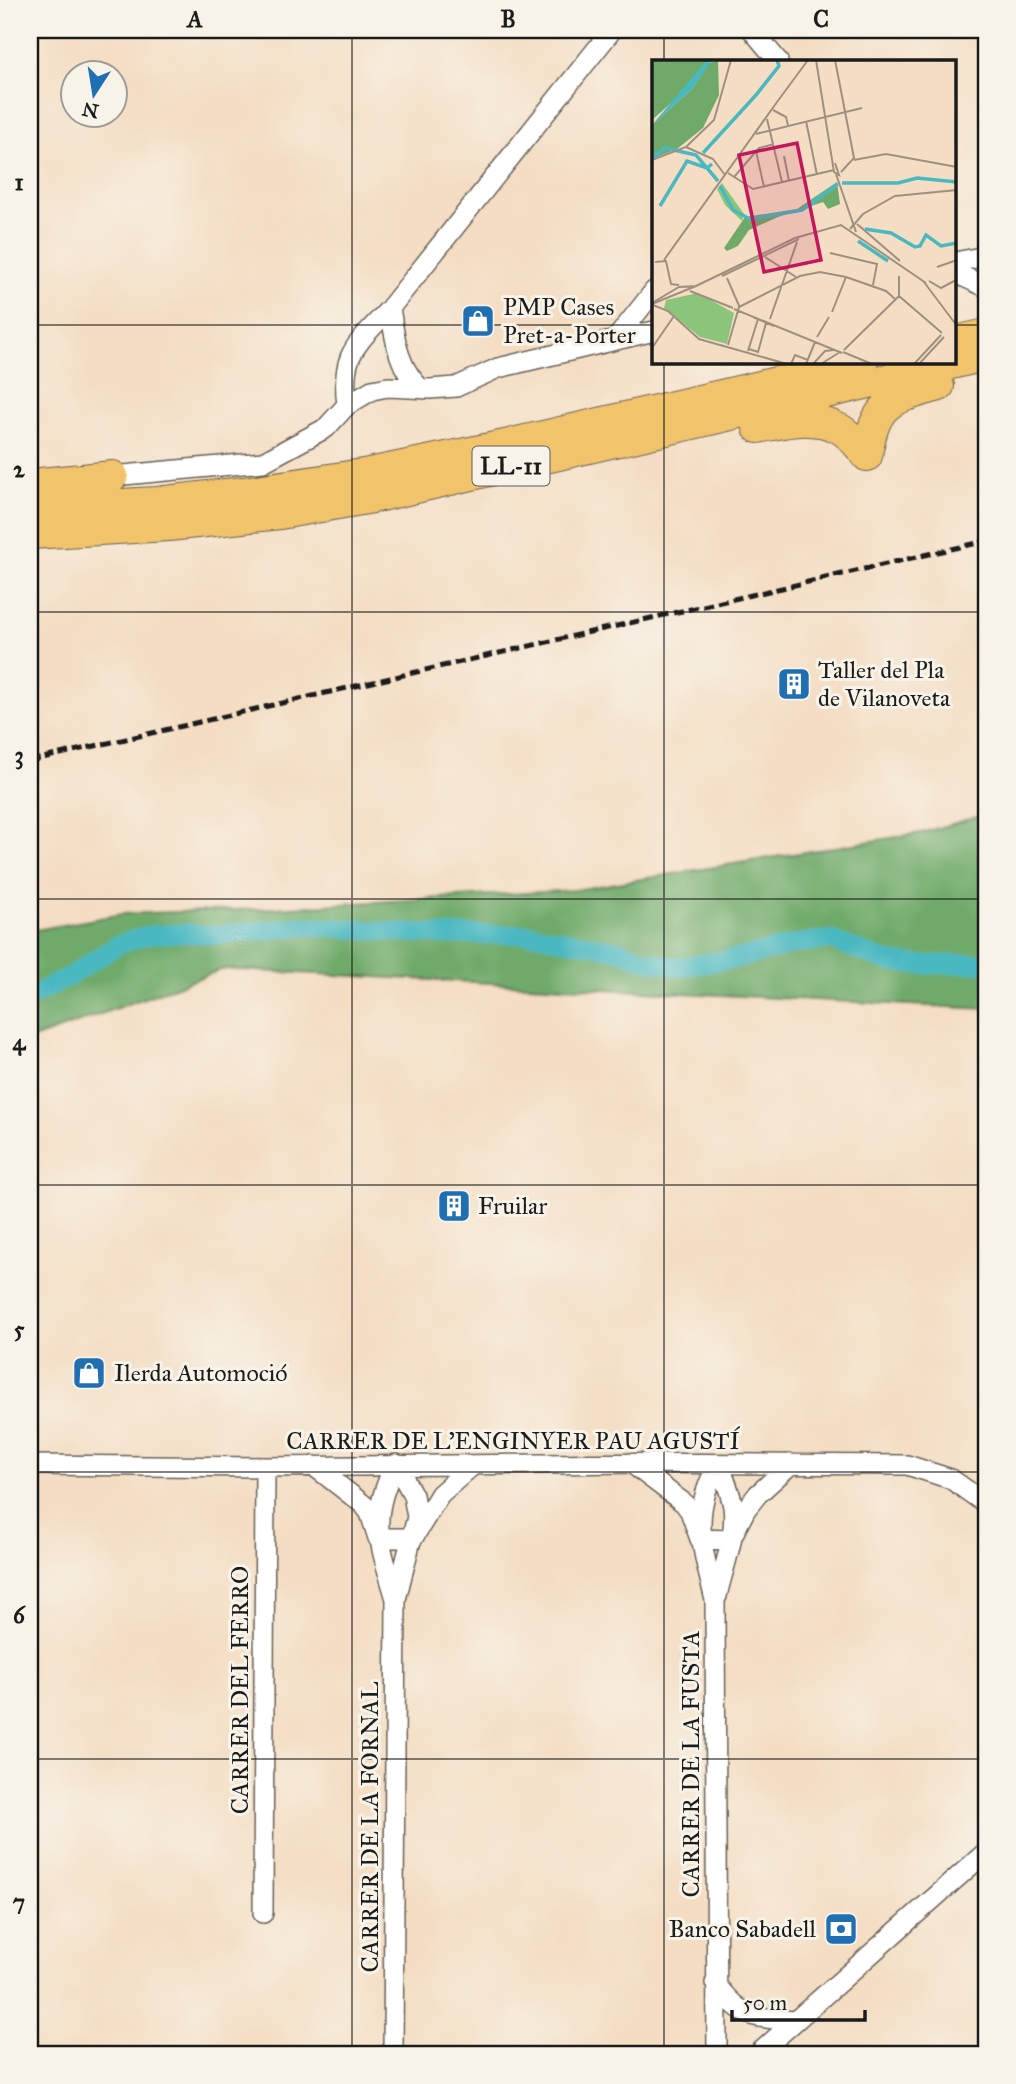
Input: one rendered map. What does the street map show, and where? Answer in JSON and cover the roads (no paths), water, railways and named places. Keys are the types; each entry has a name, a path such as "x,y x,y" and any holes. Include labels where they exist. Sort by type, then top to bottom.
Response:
{"highway":[{"path":"956,341 986,334"},
{"name":"LL-11","path":"956,363 986,356"},
{"name":"LL-11","path":"30,509 157,502 243,492 369,472 500,446 854,364"},
{"name":"LL-11","path":"30,534 169,526 373,499 951,364"},
{"path":"661,431 715,437 792,421 809,421 841,429 867,456 873,425 886,406 899,398 986,372"},
{"path":"30,484 113,476"}],"street":[{"path":"346,405 344,382 348,358 612,30"},
{"path":"752,30 777,60"},
{"path":"956,262 986,256"},
{"path":"956,271 986,287"},
{"path":"616,340 652,294"},
{"path":"390,308 398,354 412,380 421,388"},
{"path":"113,476 263,462 326,428 346,405 372,390 388,387 456,387 498,368 652,331"},
{"name":"CARRER DE LA FUSTA","path":"631,1463 691,1511 715,1600 717,2054"},
{"name":"CARRER DE LA FORNAL","path":"378,1538 377,1518 385,1484 396,1464"},
{"name":"CARRER DE LA FORNAL","path":"393,2054 396,1599 413,1538 416,1506 414,1495 396,1464"},
{"name":"CARRER DE LA FUSTA","path":"700,1539 703,1498 708,1481 719,1464"},
{"name":"CARRER DE LA FUSTA","path":"715,1600 730,1540 733,1505 719,1464"},
{"name":"CARRER DE LA FUSTA","path":"730,1540 746,1509 758,1494 791,1464"},
{"name":"CARRER DE L'ENGINYER PAU AGUSTÍ","path":"30,1465 907,1465 951,1479 986,1504"},
{"name":"CARRER DE LA FORNAL","path":"413,1538 440,1494 473,1465"},
{"name":"CARRER DE LA FORNAL","path":"314,1466 364,1505 370,1513 396,1599"},
{"name":"CARRER DEL FERRO","path":"263,1913 265,1467"},
{"path":"378,1538 413,1538"},
{"path":"700,1539 730,1540"},
{"path":"758,2054 986,1852"},
{"path":"715,1983 731,2004 747,2015 795,2021"}],"waterway":[{"path":"30,997 68,977 119,944 149,935 216,935 308,926 440,935 533,934 618,950 648,961 679,967 739,958 801,943 831,940 889,962 921,965 986,963"}],"railway":[{"path":"30,761 986,541"}],"place":[{"name":"PMP Cases Pret-a-Porter","path":"478,321"},
{"name":"Taller del Pla de Vilanoveta","path":"794,684"},
{"name":"Fruilar","path":"454,1206"},
{"name":"Ilerda Automoció","path":"89,1373"},
{"name":"Banco Sabadell","path":"841,1929"}]}
